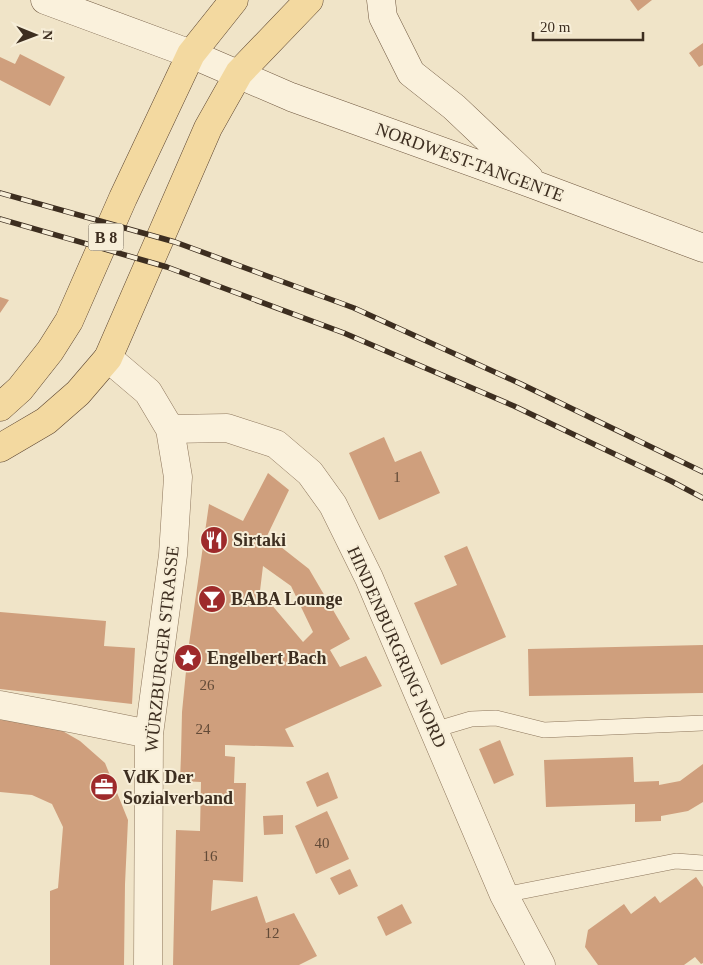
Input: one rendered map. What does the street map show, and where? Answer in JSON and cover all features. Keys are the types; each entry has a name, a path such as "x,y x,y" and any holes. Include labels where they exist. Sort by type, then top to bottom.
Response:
{"main road":[{"name":"B 8","path":"0,407 20,389 50,351 69,321 123,198 191,54 234,0"},
{"path":"0,448 46,421 78,393 108,358 208,128 239,73 309,0"}],"street":[{"name":"NORDWEST-TANGENTE","path":"45,0 191,54 239,73 291,97 703,248"},
{"path":"381,0 382,17 411,73 454,107 538,186"},
{"name":"WÜRZBURGER STRASSE","path":"108,358 148,392 170,428 178,477 173,555 149,734 148,965"},
{"name":"HINDENBURGRING NORD","path":"170,428 227,428 276,444 310,473 333,505 365,570 504,895 541,965"},
{"path":"0,706 149,734"}],"lane":[{"path":"434,730 472,719 496,718 544,730 703,723"},
{"path":"504,895 676,861 703,863"}],"building":[{"path":"630,0 652,0 638,11"},
{"path":"703,43 703,65 699,67 689,53"},
{"path":"20,54 65,77 50,106 0,80 0,57 15,64"},
{"path":"0,297 9,300 0,313"},
{"path":"384,437 395,462 421,451 440,493 379,520 349,453"},
{"path":"268,473 289,490 267,536 309,569 350,639 330,650 340,667 366,656 382,686 285,729 294,747 225,745 225,756 235,757 234,783 246,783 243,882 213,880 211,911 257,896 266,923 294,913 317,956 299,965 173,965 176,830 200,831 201,782 180,781 182,712 188,651 209,504 243,521","holes":["263,566 291,586 313,632 303,642 260,591"]},
{"path":"467,546 506,637 441,665 414,603 457,585 444,556"},
{"path":"0,612 106,621 104,646 135,648 132,704 0,689"},
{"path":"703,645 703,693 529,696 528,649"},
{"path":"0,720 47,722 80,741 105,763 128,820 124,965 50,965 50,891 58,888 63,827 52,804 32,795 0,792"},
{"path":"500,740 514,775 494,784 479,749"},
{"path":"633,757 634,782 659,781 659,785 680,781 703,764 703,802 688,811 661,816 661,821 635,822 635,804 546,807 544,760"},
{"path":"328,772 338,798 317,807 306,782"},
{"path":"327,811 349,859 316,874 295,826"},
{"path":"283,815 283,834 264,835 263,816"},
{"path":"350,869 358,886 339,895 330,878"},
{"path":"696,877 703,887 703,963 701,964 695,957 684,965 598,965 585,947 588,930 624,904 631,914 655,896 660,903"},
{"path":"402,904 412,923 386,936 377,917"}],"railway":[{"path":"0,193 175,242 354,308 521,384 703,472"},
{"path":"0,219 167,267 344,333 514,406 703,498"}],"place":[{"name":"Sirtaki","path":"214,540"},
{"name":"BABA Lounge","path":"212,599"},
{"name":"Engelbert Bach","path":"188,658"},
{"name":"VdK Der Sozialverband","path":"104,787"}]}
